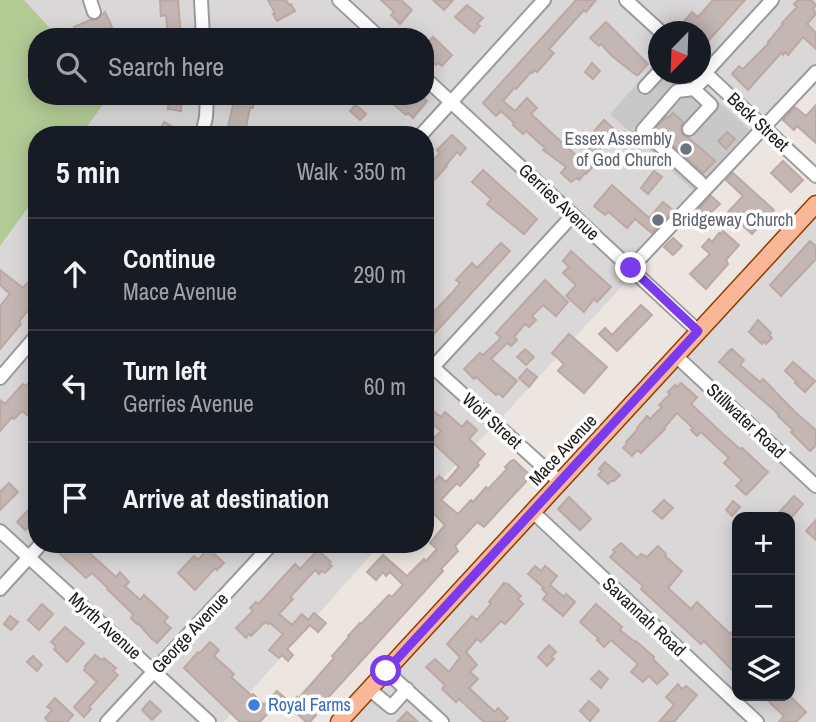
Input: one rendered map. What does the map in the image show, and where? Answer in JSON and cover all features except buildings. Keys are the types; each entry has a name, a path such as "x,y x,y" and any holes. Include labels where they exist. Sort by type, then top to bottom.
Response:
{"main road":[{"name":"Mace Avenue","path":"339,722 816,204"}],"street":[{"path":"201,0 203,28"},
{"path":"339,0 370,28"},
{"path":"429,126 544,0"},
{"path":"626,0 649,21"},
{"path":"711,65 772,0"},
{"path":"631,268 816,72"},
{"name":"Beck Street","path":"711,77 816,176"},
{"path":"645,87 648,84"},
{"path":"694,89 697,84"},
{"name":"Gerries Avenue","path":"434,86 698,331"},
{"path":"689,129 711,105 694,89 677,91 643,130 700,183"},
{"path":"204,126 206,105"},
{"path":"434,358 573,215"},
{"path":"0,378 28,345"},
{"name":"Stillwater Road","path":"676,356 816,486"},
{"name":"Wolf Street","path":"434,368 559,481"},
{"name":"Savannah Road","path":"532,511 757,722"},
{"name":"Myrth Avenue","path":"0,531 155,671 194,717 209,722"},
{"path":"0,589 33,553"},
{"name":"George Avenue","path":"107,722 264,553"},
{"path":"386,671 442,722"},
{"path":"369,689 391,706 407,689"}],"shaded area":[{"path":"20,0 816,0 816,66 795,86 622,286 434,488 434,126 85,126 100,105 434,105 434,28 46,28"},
{"path":"648,71 648,84 699,84 751,131 695,192 610,114"},
{"path":"28,201 28,553 372,553 224,722 0,722 0,237"},
{"path":"816,217 816,722 351,722 595,456"}],"green space":[{"path":"0,0 24,0 50,28 28,28 28,105 103,105 87,126 28,126 28,207 0,246"}],"place":[{"name":"Essex Assembly of God Church","path":"686,149"},
{"name":"Bridgeway Church","path":"658,220"},
{"name":"Royal Farms","path":"254,705"}],"route":[{"path":"386,671 698,331 631,268"}]}
